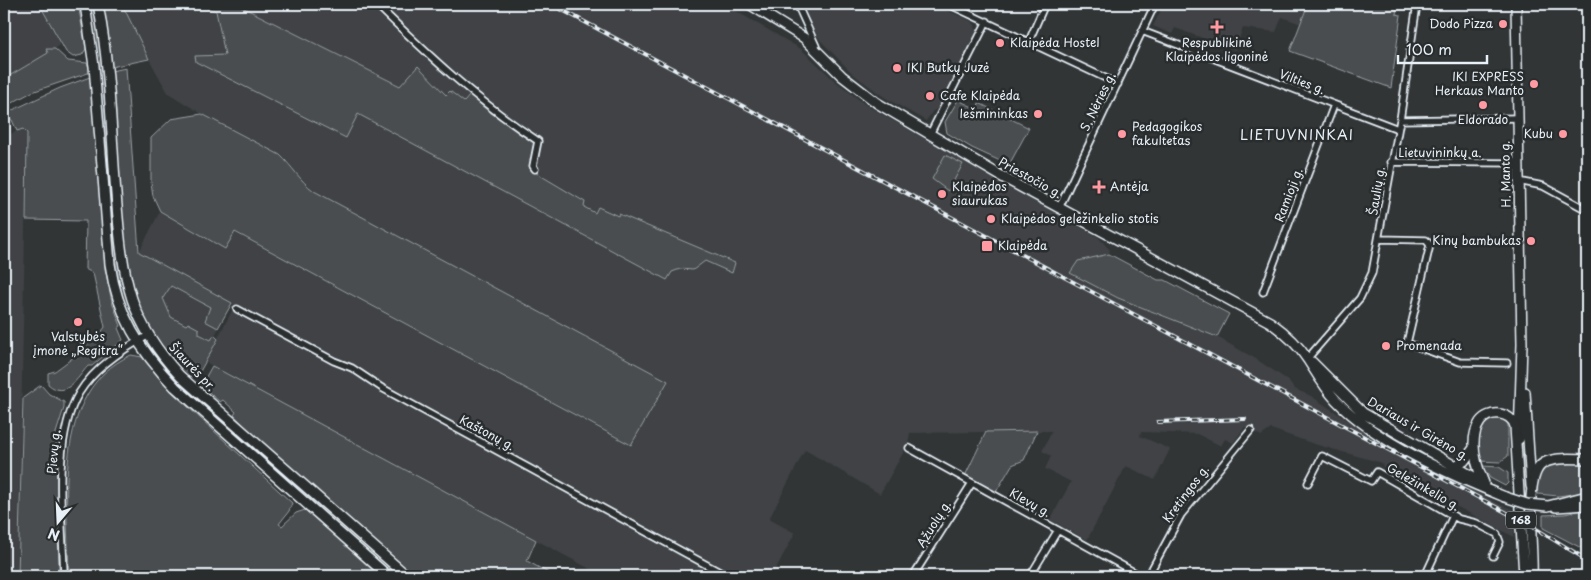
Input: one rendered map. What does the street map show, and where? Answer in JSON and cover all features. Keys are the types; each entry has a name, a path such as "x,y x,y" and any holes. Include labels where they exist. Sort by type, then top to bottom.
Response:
{"main road":[{"name":"Šiaurės pr.","path":"85,4 90,32 113,283 136,342 175,387 388,576"},
{"name":"Šiaurės pr.","path":"98,4 106,65 123,262 133,300 149,335 164,358 180,376 407,576"},
{"name":"Priestočio g.","path":"749,4 794,31 865,94 930,134 1059,208 1270,322 1290,338 1307,359"},
{"name":"H. Manto g.","path":"1516,4 1522,344 1531,491 1532,576"},
{"name":"H. Manto g.","path":"1522,344 1519,464 1524,576"},
{"name":"Dariaus ir Girėno g.","path":"1307,359 1317,379 1350,413 1397,445 1467,482 1527,504 1563,508 1587,504"},
{"name":"Dariaus ir Girėno g.","path":"1307,359 1363,413 1456,466 1503,496"},
{"path":"1433,464 1446,467 1456,466 1470,456 1474,448 1479,423 1491,414 1501,414 1514,423 1519,464"},
{"path":"1474,448 1476,464 1484,483"},
{"path":"1531,491 1537,470 1542,464 1554,460 1587,459"},
{"name":"Dariaus ir Girėno g.","path":"1548,506 1587,496"}],"street":[{"path":"376,4 463,87 497,114 538,141 533,166 535,169"},
{"path":"797,4 806,28 820,54"},
{"path":"948,4 1118,84"},
{"path":"1029,42 1045,4"},
{"name":"S. Nėries g.","path":"1059,208 1155,4"},
{"name":"Šaulių g.","path":"1307,359 1350,310 1368,286 1379,239 1391,162 1400,120 1417,4"},
{"path":"930,134 986,21"},
{"name":"Vilties g.","path":"1142,31 1398,129"},
{"name":"Ramioji g.","path":"1263,292 1334,105"},
{"path":"1400,120 1518,118"},
{"name":"Lietuvininkų a.","path":"1391,162 1518,163"},
{"path":"1518,181 1543,186 1587,210"},
{"path":"1379,239 1426,240 1430,245 1407,343 1460,362 1507,363"},
{"name":"Kaštonų g.","path":"237,309 334,361 352,368 382,388 727,576"},
{"name":"Pievų g.","path":"64,576 62,457 67,422 75,400 90,378 109,361 149,335"},
{"name":"Kretingos g.","path":"1148,576 1178,519 1251,430"},
{"name":"Klevų g.","path":"909,448 1141,576"},
{"name":"Geležinkelio g.","path":"1308,483 1322,456 1370,482 1377,472 1453,516 1476,523 1497,534 1500,542 1494,556"},
{"name":"Ąžuolų g.","path":"913,576 972,483"},
{"path":"1425,576 1453,516"},
{"path":"1030,576 1058,530"}],"shaded area":[{"path":"4,4 44,4 41,7 61,43 55,49 47,49 49,53 4,79"},
{"path":"44,4 78,4 86,49 82,55 73,57 66,52 41,7"},
{"path":"90,4 94,4 98,22 120,267 138,325 137,327 127,309 118,275 111,229"},
{"path":"102,4 122,4 149,59 111,67"},
{"path":"122,4 194,4 216,11 225,52 400,86 236,4 369,4 425,57 426,48 380,4 724,4 801,49 834,80 866,105 1098,237 1110,250 1109,254 1078,261 1070,273 1118,298 1217,337 1256,359 1289,381 1295,389 1311,396 1378,440 1501,505 1515,510 1514,537 1383,467 1382,463 1314,444 1271,429 1261,436 1245,427 1233,443 1225,439 1221,446 1197,434 1141,432 1140,436 1170,449 1155,480 1126,466 1087,540 1050,520 1071,482 1045,469 1051,456 1042,451 1052,431 910,433 908,444 880,494 805,450 769,519 795,533 772,576 603,576 205,362 235,305 231,304 211,343 169,320 139,252 160,211 225,248 234,232 631,445 300,181 289,163 280,155 202,114 168,93 144,50"},
{"path":"194,4 236,4 400,86 418,66 446,95 450,91 464,102 470,95 488,111 534,142 536,145 533,171 585,202 584,207 595,213 598,207 618,216 619,214 735,263 732,273 705,261 693,270 680,269 672,272 667,280 358,114 346,138 196,62 195,56 225,55 216,11"},
{"path":"803,4 933,4 971,21 975,25 976,34 939,108 933,111 926,121 884,97 853,74 820,40 811,27"},
{"name":"Respublikinė Klaipėdos ligoninė","path":"1164,4 1308,4 1301,24 1282,17 1276,32 1243,28 1235,50 1175,28 1172,34 1153,26"},
{"path":"1308,4 1383,4 1397,8 1396,14 1401,15 1391,88 1290,51"},
{"path":"46,49 55,49 68,61 87,63 91,72 32,92 4,107 4,79 48,53"},
{"path":"126,68 139,252 232,303 218,328 205,321 210,307 171,286 163,298 171,317 199,329 199,334 211,340 214,335 218,339 198,375 191,377 184,374 153,334 130,281 125,246 111,71"},
{"path":"90,77 105,269 112,302 121,326 118,328 123,340 92,366 88,366 71,386 60,390 48,384 48,373 55,371 82,351 81,349 100,334 105,327 93,273 85,269 86,221 26,220 27,133 23,129 17,131 12,120 4,114 60,88"},
{"path":"958,100 977,109 979,103 1029,128 1009,165 972,148 947,133 945,122"},
{"path":"202,114 280,155 314,191 668,381 631,445 235,232 225,249 160,211 153,196 151,182 151,138 171,119"},
{"path":"21,129 26,130 27,133 18,576 4,576 4,137"},
{"path":"945,155 963,164 948,191 932,179"},
{"path":"1109,254 1158,280 1165,280 1229,314 1217,337 1118,298 1070,273 1078,261"},
{"path":"148,348 183,387 317,502 314,506 174,381"},
{"path":"131,355 142,357 174,394 292,503 289,511 279,524 282,526 296,513 305,510 381,576 69,576 67,484 69,452 76,422 87,395 105,372"},
{"path":"212,366 536,540 527,561 554,576 413,576 260,441 234,415 236,412 223,400 220,402 203,387 203,382"},
{"path":"41,385 49,394 64,402 56,433 59,576 18,576 23,398"},
{"path":"1499,417 1508,422 1508,456 1500,462 1479,461 1478,447 1480,434 1487,423"},
{"path":"1037,431 1024,460 1012,465 996,492 965,476 986,432"},
{"path":"1587,462 1587,492 1558,496 1538,494 1538,479 1546,466"},
{"path":"1482,466 1499,467 1508,473 1508,483 1505,486 1490,478"},
{"path":"320,505 401,576 394,576 317,509"},
{"path":"1587,509 1587,551 1543,528 1543,515 1565,514"}],"railway":[{"path":"551,4 1528,524 1587,560"},
{"path":"1158,422 1245,419"}],"place":[{"name":"Dodo Pizza","path":"1503,24"},
{"name":"Respublikinė Klaipėdos ligoninė","path":"1217,27"},
{"name":"Klaipėda Hostel","path":"1000,43"},
{"name":"IKI Butkų Juzė","path":"897,68"},
{"name":"IKI EXPRESS Herkaus Manto","path":"1534,84"},
{"name":"Cafe Klaipėda","path":"930,96"},
{"name":"Eldorado","path":"1483,105"},
{"name":"Iešmininkas","path":"1038,114"},
{"name":"Pedagogikos fakultetas","path":"1122,134"},
{"name":"Kubu","path":"1563,134"},
{"name":"Antėja","path":"1099,187"},
{"name":"Klaipėdos siaurukas","path":"942,194"},
{"name":"Klaipėdos geležinkelio stotis","path":"991,219"},
{"name":"Kinų bambukas","path":"1531,241"},
{"name":"Klaipėda","path":"987,246"},
{"name":"Valstybės įmonė „Regitra“","path":"78,322"},
{"name":"Promenada","path":"1386,346"}],"district":[{"name":"LIETUVNINKAI","path":"1297,135"}]}
